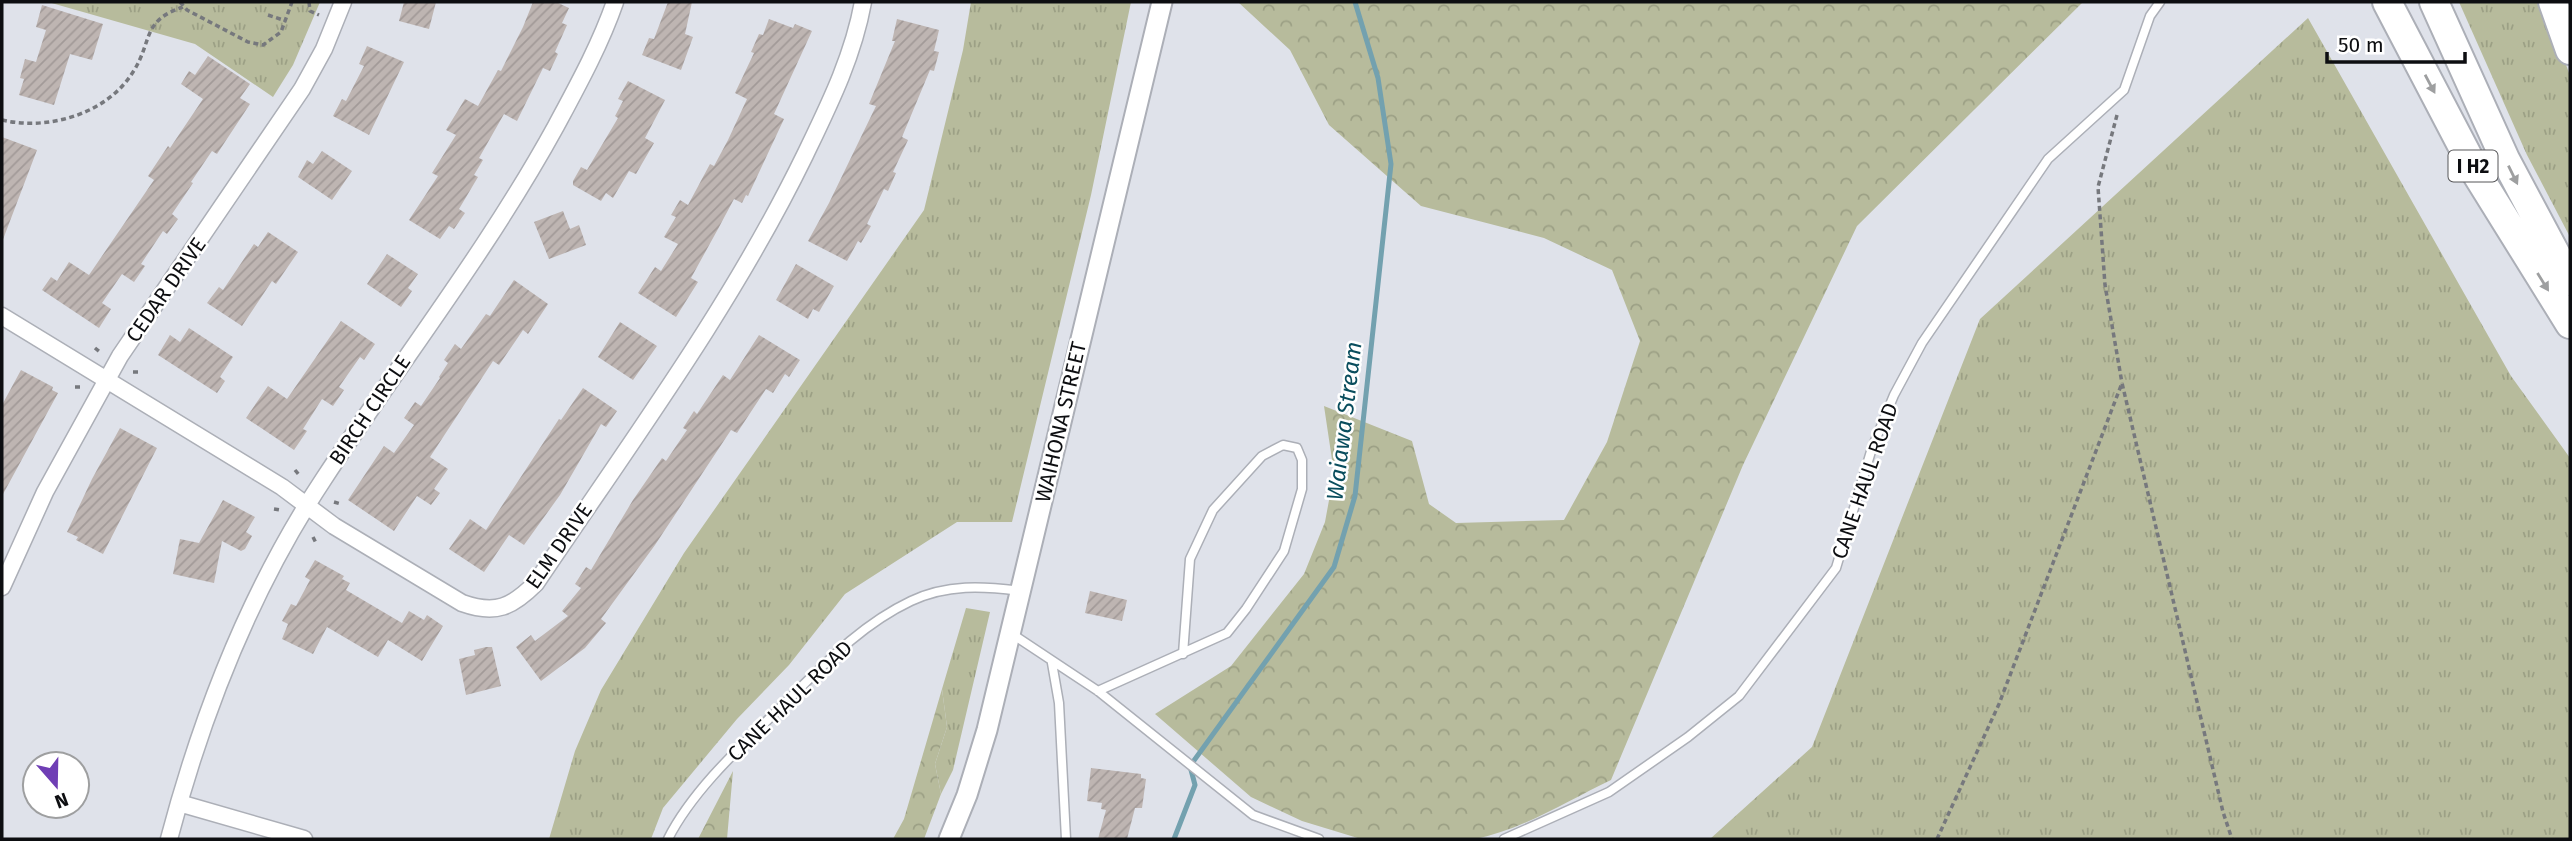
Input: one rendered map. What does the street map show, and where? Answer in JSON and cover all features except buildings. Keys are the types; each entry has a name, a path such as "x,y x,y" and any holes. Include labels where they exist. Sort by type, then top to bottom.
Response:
{"highway":[{"name":"I H2","path":"2387,2 2478,176 2570,324"},
{"path":"2434,2 2505,159 2570,281"},
{"path":"2553,2 2570,50"}],"street":[{"name":"CEDAR DRIVE","path":"2,587 45,492 106,379 303,89 324,50 343,2"},
{"name":"BIRCH CIRCLE","path":"169,839 202,727 267,576 307,506 507,209 578,86 605,32 615,2"},
{"name":"ELM DRIVE","path":"2,316 282,487 334,526 462,603 494,609 507,605 524,595 536,583 670,387 757,248 787,193 842,77 858,31 863,2"},
{"name":"WAIHONA STREET","path":"949,839 967,795 987,730 1162,2"},
{"path":"178,803 304,839"}],"lane":[{"name":"CANE HAUL ROAD","path":"1504,839 1609,792 1688,737 1739,696 1836,568 1872,448 1894,395 1922,342 2048,159 2124,90 2150,16 2160,2"},
{"path":"1098,691 1183,653 1227,633 1284,551 1302,489 1302,460 1297,448 1283,445 1262,456 1213,510 1190,559 1183,653"},
{"name":"CANE HAUL ROAD","path":"668,839 692,802 742,745 831,655 873,624 911,601 948,588 986,586 1021,591"},
{"path":"1011,633 1052,663 1098,691 1253,815 1319,839"},
{"path":"1052,663 1059,703 1066,839"}],"path":[{"path":"180,2 183,7 256,44 270,42 276,37 286,21 292,2"},
{"path":"309,2 310,11 319,15"},
{"path":"2,120 29,124 50,122 76,115 106,100 123,87 133,72 152,26 162,17 183,7"},
{"path":"268,15 286,21"},
{"path":"2124,90 2098,187 2105,285 2122,383 2223,812 2232,839"},
{"path":"95,348 101,353"},
{"path":"133,372 139,372"},
{"path":"1937,839 1999,704 2122,383"},
{"path":"75,387 81,387"},
{"path":"295,470 300,476"},
{"path":"334,502 341,504"},
{"path":"274,509 280,510"},
{"path":"313,537 316,543"}],"green space":[{"path":"48,2 320,2 293,65 273,97 195,44"},
{"path":"971,2 1131,2 1091,195 1012,522 957,522 845,594 789,665 737,719 663,808 651,839 549,839 575,751 601,690 684,553 924,210 963,50"},
{"path":"1238,2 2083,2 1857,226 1743,465 1611,780 1544,814 1491,835 1474,839 1361,839 1302,821 1251,797 1155,714 1231,666 1304,574 1325,522 1334,473 1324,406 1412,441 1429,504 1456,523 1564,520 1607,442 1640,341 1612,270 1544,238 1421,206 1329,125 1290,50"},
{"path":"2459,2 2544,2 2570,76 2570,237 2527,155"},
{"path":"2308,18 2511,376 2570,458 2570,839 1710,839 1812,747 1980,319"},
{"path":"966,608 990,612 953,770 941,794 935,764 947,727 942,689"},
{"path":"942,689 947,727 935,764 941,794 924,839 893,839 904,819"},
{"path":"733,771 727,839 698,839"}],"waterway":[{"name":"Waiawa Stream","path":"1174,839 1195,785 1190,766 1334,567 1355,496 1391,164 1378,78 1355,2"}]}
